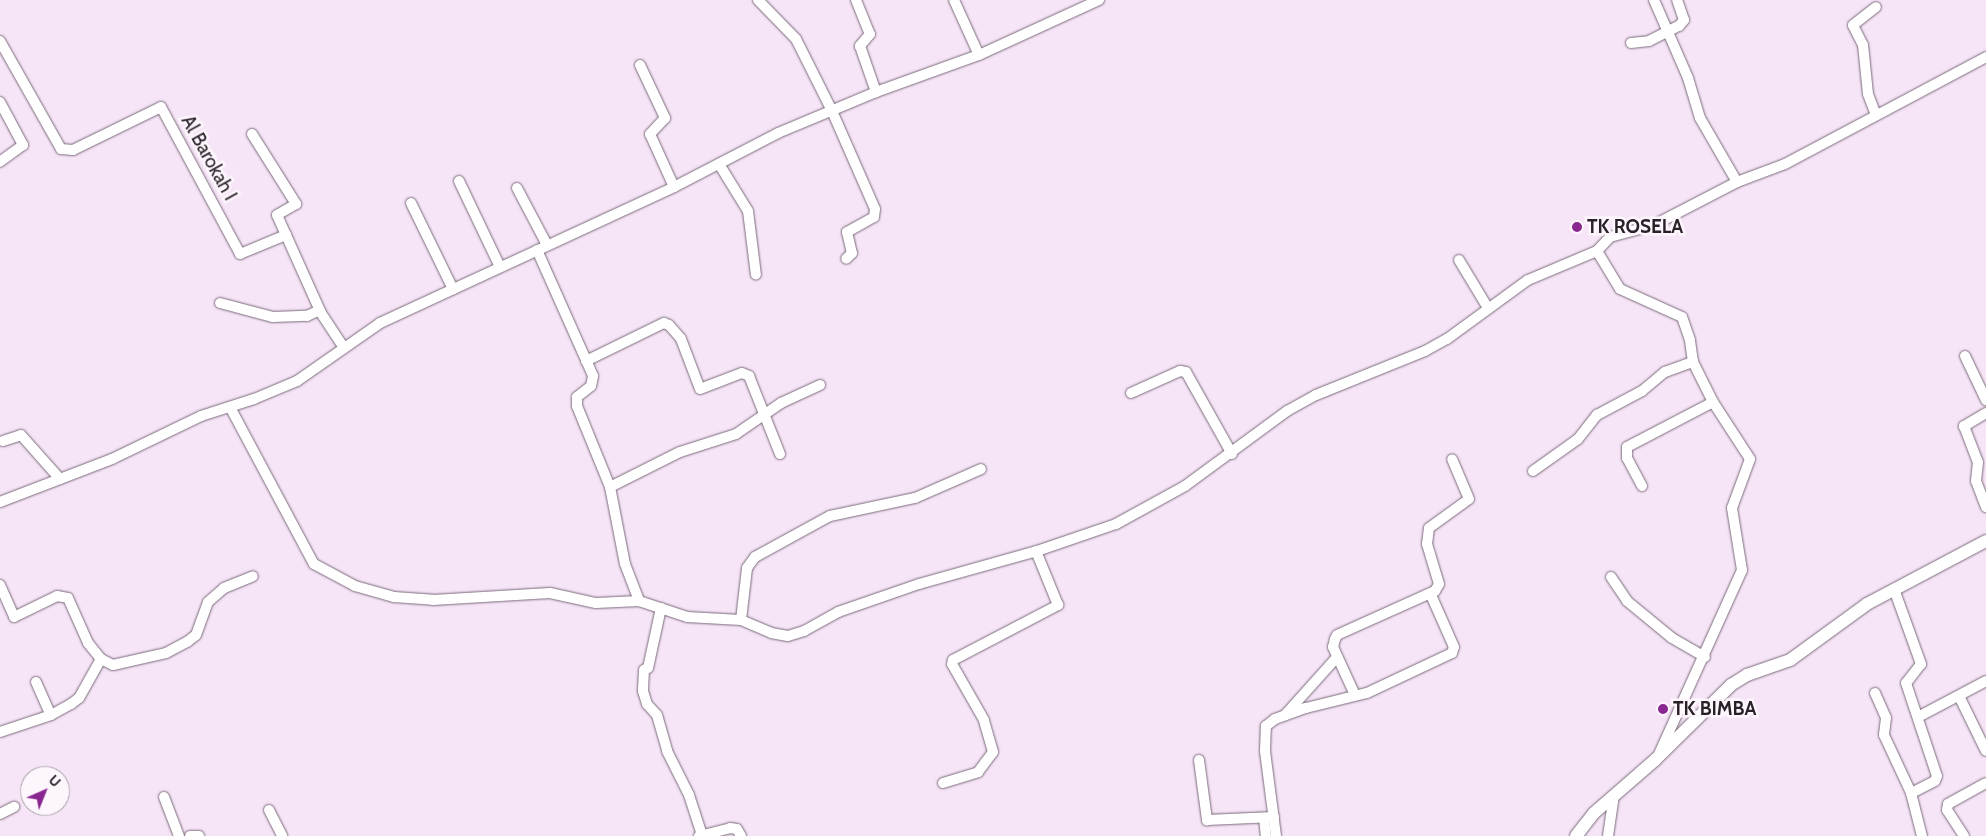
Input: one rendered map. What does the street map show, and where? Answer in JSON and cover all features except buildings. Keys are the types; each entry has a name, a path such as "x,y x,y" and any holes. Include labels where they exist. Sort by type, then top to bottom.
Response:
{"street":[{"path":"758,0 796,39 832,111 876,212 874,218 848,231 852,253 846,259"},
{"path":"856,0 870,34 860,46 876,92"},
{"path":"954,0 979,55"},
{"path":"0,502 112,459 194,418 230,407 297,380 367,330 500,266 674,187 778,132 876,92 979,55 1099,0"},
{"path":"1654,0 1688,78 1700,118 1737,182"},
{"path":"1631,43 1669,34 1684,20 1677,0"},
{"path":"1876,7 1853,25 1863,45 1868,94 1876,115"},
{"name":"Al Barokah I","path":"0,41 61,149 73,150 162,107 240,254 286,235"},
{"path":"230,407 310,557 322,570 338,578 394,598 456,600 550,592 596,603 639,601 699,619 741,620 771,633 796,634 838,612 919,584 1036,551 1116,524 1185,486 1232,454 1287,411 1316,395 1425,351 1528,280 1597,251 1610,237 1654,225 1737,182 1785,164 1986,57"},
{"path":"640,65 665,118 650,134 674,187"},
{"path":"0,102 23,145 0,162"},
{"path":"252,134 296,204 277,215 320,310 344,348"},
{"path":"720,164 748,211 756,275"},
{"path":"459,181 500,266"},
{"path":"517,188 547,245"},
{"path":"411,203 453,289"},
{"path":"536,250 594,382 577,398 577,406 610,487 625,564 639,601"},
{"path":"1597,251 1620,289 1682,317 1690,340 1693,362 1713,402 1750,462 1732,508 1742,570 1705,657 1655,760"},
{"path":"1459,260 1488,308"},
{"path":"220,303 273,317 307,316 320,310"},
{"path":"586,361 664,323 681,339 700,389 742,373 746,374 765,413 780,454"},
{"path":"1965,356 1986,400"},
{"path":"1533,471 1578,439 1597,415 1642,390 1665,372 1693,362"},
{"path":"1131,393 1180,371 1186,372 1232,454"},
{"path":"610,487 680,452 727,439 765,413 820,385"},
{"path":"1642,486 1627,458 1627,447 1713,402"},
{"path":"1986,413 1967,422 1964,426 1978,462 1976,481 1986,507"},
{"path":"3,441 21,434 60,479"},
{"path":"1355,695 1333,647 1337,635 1431,595 1439,584 1427,544 1429,528 1469,499 1452,458"},
{"path":"741,620 747,568 755,557 830,516 915,498 981,469"},
{"path":"1576,836 1594,813 1655,760 1730,685 1747,675 1790,660 1840,621 1894,589 1986,542"},
{"path":"943,783 978,772 993,752 984,720 953,660 1058,605 1036,551"},
{"path":"0,585 14,617 57,596 68,598 88,643 101,659 113,665 166,653 187,642 196,635 208,602 224,588 253,576"},
{"path":"1611,577 1626,602 1672,638 1705,657"},
{"path":"1894,589 1921,664 1906,680 1937,776 1935,781 1911,792"},
{"path":"1266,836 1269,817 1264,734 1266,726 1284,716 1367,693 1454,651 1431,595"},
{"path":"661,608 648,668 644,670 643,691 647,704 657,714 667,751 689,795 701,836 730,828 737,829 741,836"},
{"path":"1284,716 1337,658"},
{"path":"0,732 51,715 79,698 101,659"},
{"path":"1918,716 1986,681"},
{"path":"36,682 51,715"},
{"path":"1875,693 1886,718 1884,736 1911,792 1922,836"},
{"path":"1959,696 1986,751"},
{"path":"1199,760 1207,820 1269,817"},
{"path":"1964,836 1947,810 1948,804 1986,783"},
{"path":"1608,836 1614,795"},
{"path":"164,797 179,836"},
{"path":"0,814 14,807"},
{"path":"269,810 282,836"},
{"path":"1269,817 1276,836"},
{"path":"190,836 200,836"}],"place":[{"name":"TK ROSELA","path":"1577,227"},
{"name":"TK BIMBA","path":"1663,709"}]}
